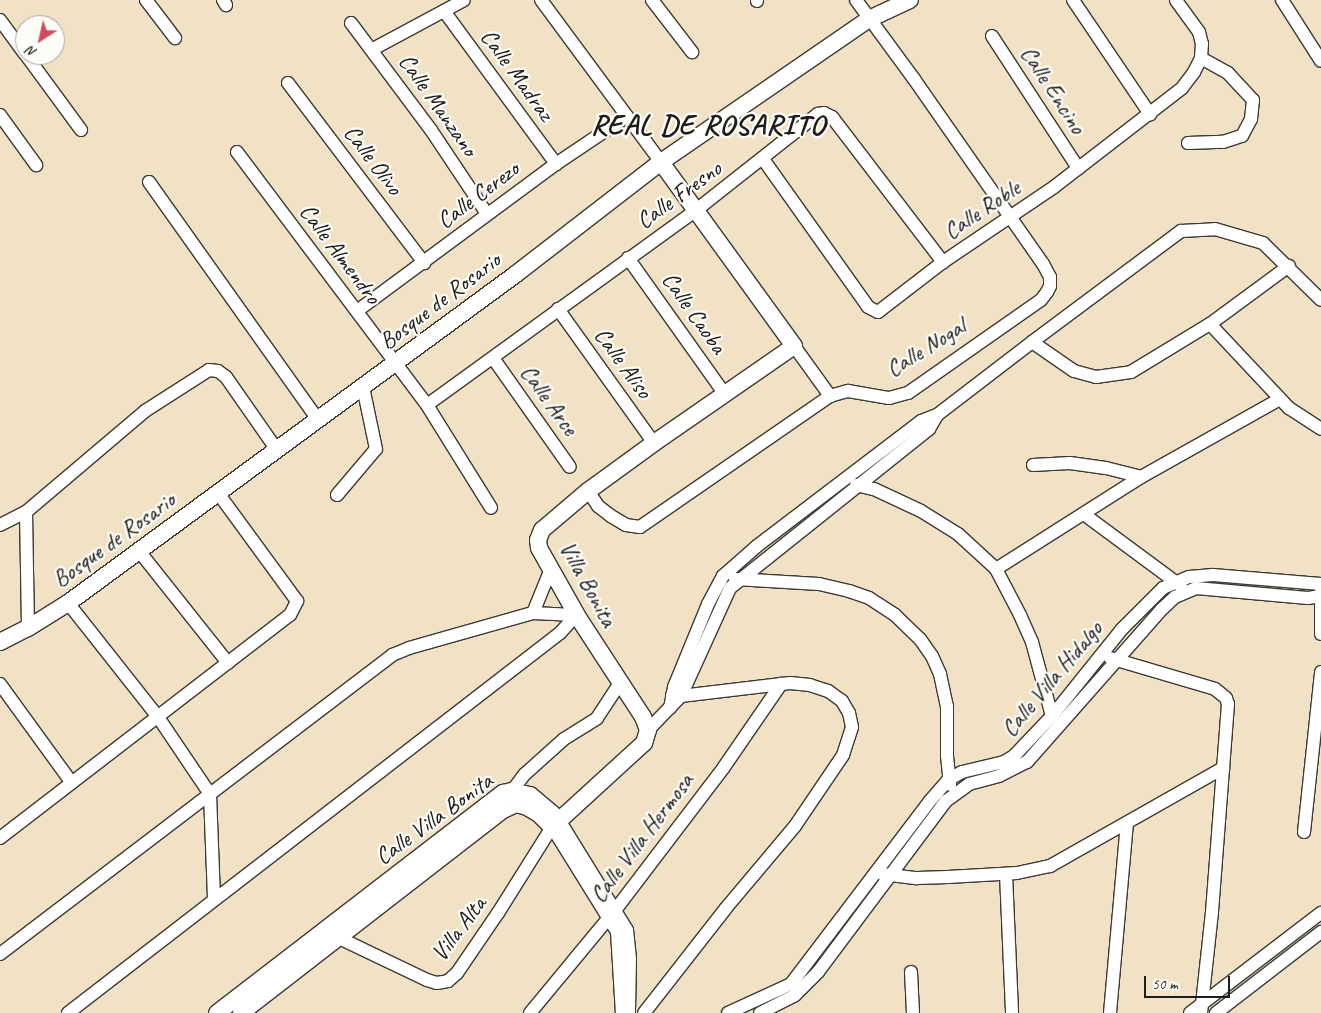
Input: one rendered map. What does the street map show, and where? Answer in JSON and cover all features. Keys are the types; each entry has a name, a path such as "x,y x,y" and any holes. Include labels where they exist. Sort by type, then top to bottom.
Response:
{"main road":[{"name":"Bosque de Rosario","path":"0,642 68,604 516,274 661,162 869,19 910,0"},
{"path":"661,162 794,346"},
{"name":"Villa Bonita","path":"648,730 643,716 576,615 539,548 538,540 542,530 588,490 724,393 794,346"},
{"path":"556,824 644,743 648,730"},
{"name":"Calle Villa Bonita","path":"217,1013 503,793 514,798"},
{"name":"Calle Villa Bonita","path":"241,1013 501,811 514,798 530,795 556,824"}],"street":[{"path":"146,0 175,38"},
{"path":"373,49 464,0"},
{"path":"541,0 661,162"},
{"path":"652,0 692,52"},
{"name":"Calle Nogal","path":"830,396 848,391 889,398 908,393 1041,300 1050,286 1050,278 1012,217 856,0"},
{"path":"1072,0 1150,114"},
{"path":"1176,0 1199,32 1202,44 1201,58 1228,73 1252,100 1251,119 1242,136 1224,142 1188,143"},
{"path":"1282,0 1321,61"},
{"name":"Calle Madraz","path":"444,11 556,164"},
{"path":"0,20 15,40"},
{"name":"Calle Manzano","path":"351,22 373,49 431,130 487,214"},
{"name":"Calle Encino","path":"992,36 1078,168"},
{"name":"Calle Roble","path":"763,159 872,311 878,312 942,262 1012,217 1150,114 1182,88 1194,72 1201,58"},
{"path":"34,65 81,130"},
{"name":"Calle Olivo","path":"288,84 424,263"},
{"name":"Calle Fresno","path":"427,405 695,211 818,114 824,113 832,117 942,262"},
{"path":"0,115 36,165"},
{"name":"Calle Cerezo","path":"357,311 556,164 626,117"},
{"name":"Calle Almendro","path":"237,152 427,405 491,508"},
{"path":"149,182 318,420"},
{"path":"676,695 708,604 723,576 757,546 921,420 937,415 1181,231 1215,229 1264,243 1321,300"},
{"name":"Calle Caoba","path":"628,258 724,393"},
{"path":"1032,342 1074,371 1096,377 1131,372 1210,324 1289,266"},
{"name":"Calle Aliso","path":"558,309 654,443"},
{"path":"1210,324 1289,408 1321,429"},
{"path":"588,490 598,506 611,516 626,525 640,527 830,396 794,346"},
{"name":"Calle Arce","path":"493,358 570,466"},
{"path":"0,526 26,512 145,411 209,370 218,371 226,377 277,450"},
{"path":"337,495 376,449 363,387"},
{"path":"996,569 1141,477 1280,399"},
{"path":"648,730 670,708 729,590 738,579 856,484 929,429 937,415"},
{"path":"1033,465 1070,463 1106,468 1141,477"},
{"path":"856,484 874,489 921,511 958,534 996,569 1032,642 1052,716"},
{"path":"0,838 290,615 297,601 218,493"},
{"path":"26,512 28,628"},
{"path":"1085,514 1176,581 1185,592"},
{"path":"139,551 228,663"},
{"path":"533,613 551,569"},
{"name":"Calle Villa Hidalgo","path":"760,1013 804,988 818,972 929,802 948,780 962,772 1004,762 1014,756 1052,716 1102,654 1154,595 1176,581 1189,577 1213,575 1321,584"},
{"path":"723,576 738,579 818,584 849,591 869,598 895,615 932,656 940,674 947,706 948,780 953,795"},
{"name":"Calle Villa Hidalgo","path":"728,1013 791,984 883,874 953,795 968,784 999,776 1027,762 1162,609 1185,592 1196,588 1308,598 1321,596"},
{"path":"1321,592 1321,634"},
{"path":"68,604 158,717 210,794 214,899"},
{"path":"0,954 392,655 409,648 533,613 576,615"},
{"path":"68,1013 560,633 576,615"},
{"path":"1102,654 1115,660 1215,689 1226,698 1228,704 1212,912 1197,1011"},
{"path":"1304,832 1321,679"},
{"path":"514,798 525,774 564,739 597,718 620,683"},
{"path":"0,684 72,783"},
{"path":"644,1013 726,908 795,826 843,755 852,727 849,713 842,701 828,691 810,685 781,684 676,695"},
{"name":"Calle Villa Hermosa","path":"530,1013 612,913 724,767 781,684"},
{"path":"883,874 916,878 1006,874 1050,866 1223,768"},
{"name":"Calle Villa Bonita","path":"556,824 612,913 627,930 629,940 629,1013"},
{"name":"Villa Alta","path":"337,937 427,980 437,983 448,981 457,973 482,937 556,824"},
{"path":"1110,1013 1127,824"},
{"path":"1006,874 1012,1013"},
{"name":"Calle Villa Bonita","path":"612,913 619,943 622,1013"},
{"path":"1197,1011 1321,913"},
{"path":"1216,1013 1321,932"},
{"path":"911,972 913,1013"}],"district":[{"name":"REAL DE ROSARITO","path":"708,125"}]}
